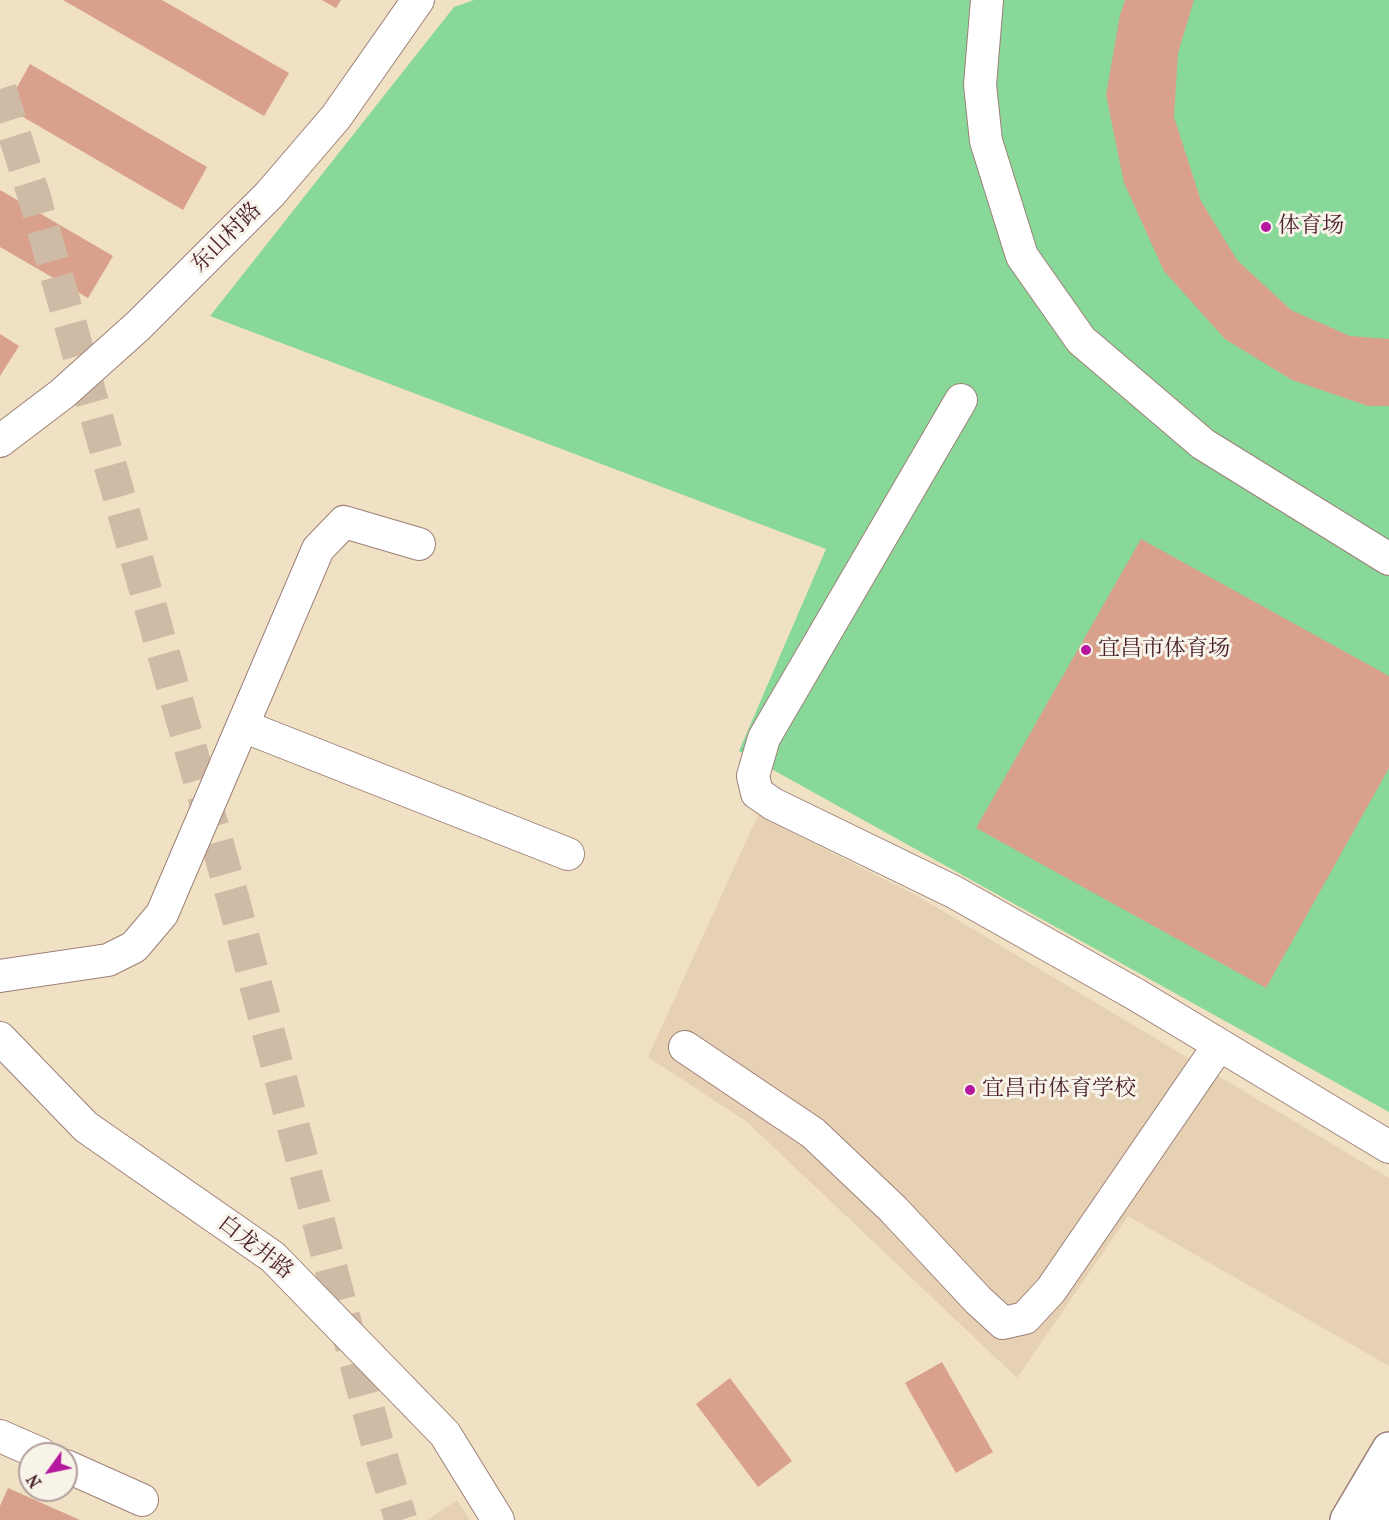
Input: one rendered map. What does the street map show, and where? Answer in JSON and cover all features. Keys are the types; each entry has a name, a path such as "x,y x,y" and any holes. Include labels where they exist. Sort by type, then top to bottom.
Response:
{"main road":[{"path":"1347,1520 1389,1449"},
{"path":"1375,1520 1389,1495"}],"street":[{"name":"东山村路","path":"0,441 62,394 138,326 270,194 336,117 418,0"},
{"path":"987,0 980,85 986,141 1022,256 1081,340 1203,444 1389,559"},
{"path":"961,400 764,738 753,776 757,793 773,804 954,892 1135,994 1389,1147"},
{"path":"0,976 108,960 134,947 162,914 318,549 344,522 418,544"},
{"path":"243,726 568,854"},
{"name":"白龙井路","path":"0,1038 86,1126 273,1257 445,1434 498,1520"},
{"path":"685,1047 813,1133 893,1209 978,1300 1003,1323 1025,1318 1051,1290 1219,1045"},
{"path":"0,1436 18,1444"},
{"path":"78,1471 142,1500"}],"shaded area":[{"name":"宜昌市体育学校","path":"758,815 919,897 1389,1178 1389,1366 1128,1216 1017,1378 747,1122 648,1057"},
{"path":"457,1500 470,1520 427,1520"}],"green space":[{"name":"宜昌市体育场","path":"474,0 1389,0 1389,1112 739,751 826,549 210,316 454,7"}],"building":[{"path":"63,0 162,0 289,73 264,116"},
{"path":"322,0 341,0 336,8"},
{"path":"1125,0 1194,0 1178,53 1174,117 1201,201 1237,260 1291,310 1350,336 1389,339 1389,406 1368,406 1292,380 1225,339 1164,271 1124,183 1106,95 1120,15"},
{"path":"30,64 207,167 183,210 6,107"},
{"path":"0,190 113,256 88,298 0,247"},
{"path":"0,334 19,346 0,376"},
{"path":"1141,539 1389,676 1389,768 1266,988 976,828"},
{"path":"942,1362 993,1452 956,1473 905,1383"},
{"path":"730,1378 792,1461 758,1487 696,1404"},
{"path":"8,1488 18,1492 18,1502 40,1502 80,1520 0,1520 0,1506"}],"tunnel":[{"path":"0,89 34,196 233,899 378,1446 401,1520"}],"place":[{"name":"体育场","path":"1266,227"},
{"name":"宜昌市体育场","path":"1086,650"},
{"name":"宜昌市体育学校","path":"970,1090"}]}
